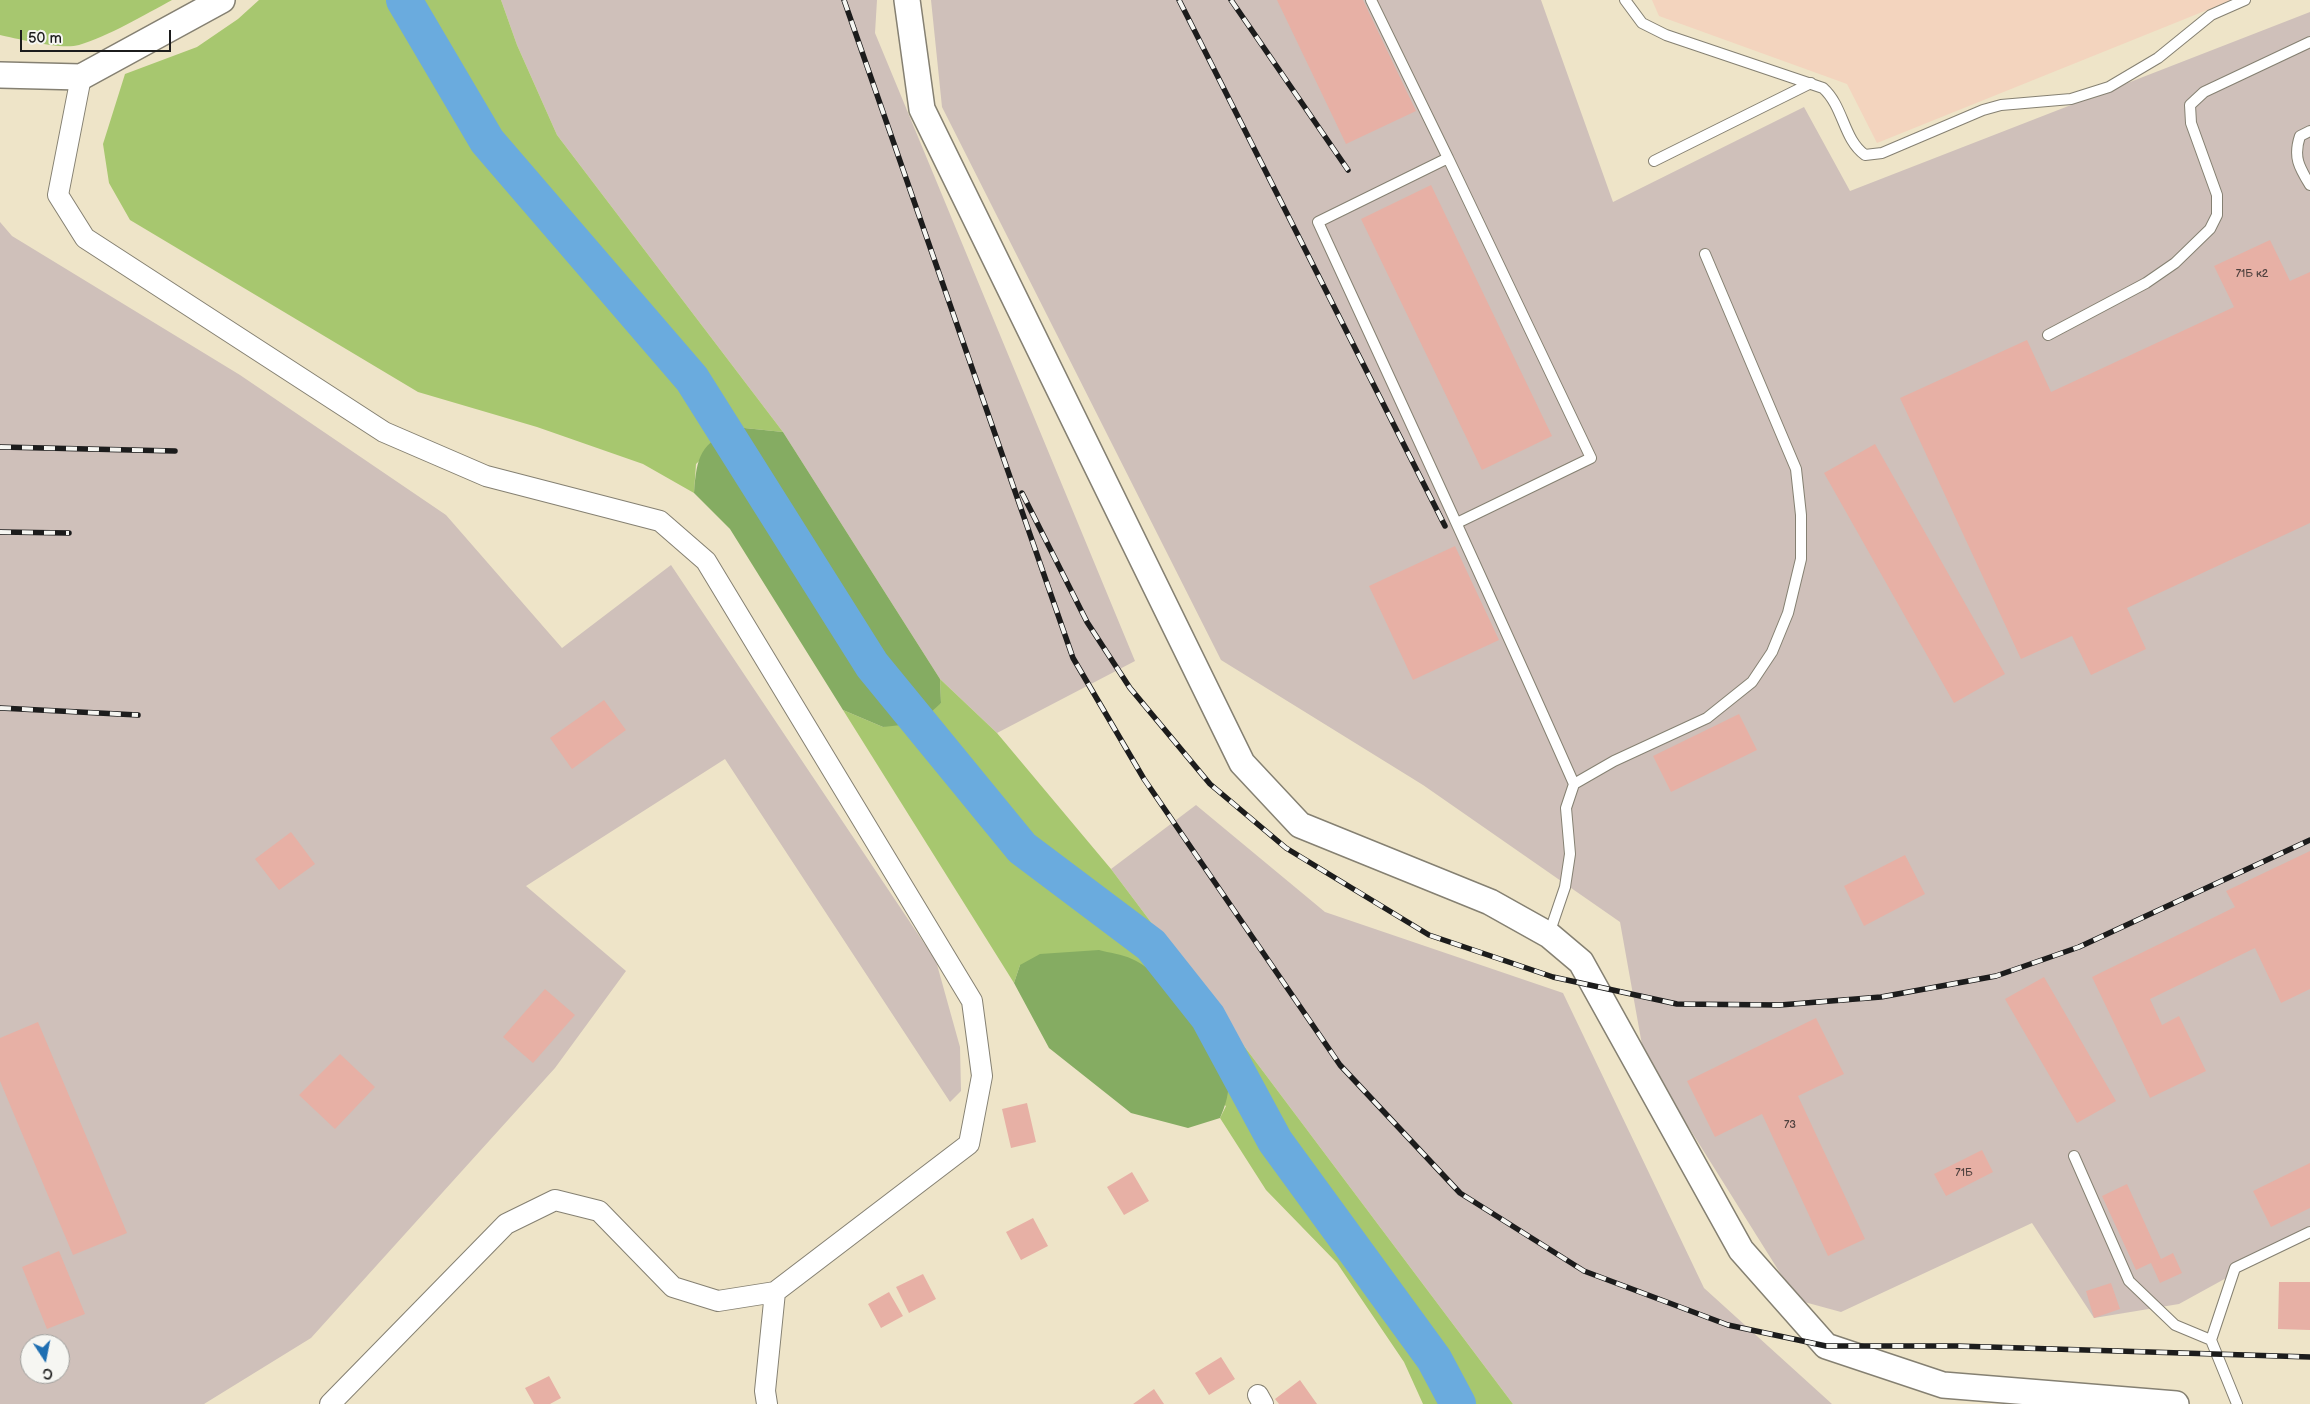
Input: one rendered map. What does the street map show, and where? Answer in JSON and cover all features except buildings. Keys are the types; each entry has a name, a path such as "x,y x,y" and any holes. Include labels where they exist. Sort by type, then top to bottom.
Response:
{"street":[{"path":"0,75 82,77 222,0"},
{"path":"907,0 922,109 1242,763 1300,825 1490,902 1549,935 1581,962 1741,1250 1826,1346 1943,1385 2176,1404"},
{"path":"82,77 58,195 85,238 384,432 486,476 660,521 706,561 972,1001 982,1076 969,1144 775,1292 718,1301 673,1287 598,1211 555,1200 506,1224 330,1404"},
{"path":"767,1404 765,1391 775,1292"}],"lane":[{"path":"1371,0 1591,458 1457,523"},
{"path":"1625,0 1642,23 1666,36 1823,88 1834,98 1854,147 1865,155 1882,154 1983,110 2001,105 2071,99 2109,87 2158,58 2211,15 2246,0"},
{"path":"2048,335 2146,283 2175,263 2210,229 2217,215 2218,195 2191,123 2190,106 2204,92 2310,42"},
{"path":"1654,161 1811,83"},
{"path":"2310,131 2300,136 2296,148 2297,163 2310,184"},
{"path":"1448,158 1318,222 1457,523 1574,784"},
{"path":"1549,935 1565,887 1570,854 1566,808 1574,784 1614,761 1707,718 1752,682 1772,652 1788,614 1801,559 1801,515 1796,469 1705,254"},
{"path":"2074,1156 2129,1281 2175,1325 2211,1340"},
{"path":"2237,1404 2211,1340 2236,1268 2310,1232"}],"shaded area":[{"path":"501,0 877,0 875,33 1135,661 997,733 940,679 783,432 557,135 517,45"},
{"path":"931,0 1541,0 1613,202 1804,107 1850,191 2310,12 2310,1232 2179,1304 2094,1318 2032,1223 1841,1312 1797,1300 1644,1056 1620,922 1423,785 1221,660 942,107"},
{"path":"1652,0 2232,0 1877,143 1847,84 1659,16"},
{"path":"0,222 12,236 240,375 446,515 562,648 671,565 936,961 960,1047 961,1091 950,1102 725,759 526,886 626,971 555,1068 311,1338 204,1404 0,1404"},
{"path":"1196,805 1325,912 1563,993 1704,1288 1832,1404 1513,1404 1111,869"}],"green space":[{"path":"0,0 172,0 102,37 79,45 62,46 0,35"},
{"path":"259,0 501,0 517,45 557,135 783,432 735,427 696,464 694,493 643,464 537,427 418,392 130,220 109,183 103,144 125,74 197,47 238,19"},
{"path":"735,427 783,432 940,679 941,703 919,723 883,727 843,710 730,529 694,493 697,469 702,452 723,433"},
{"path":"940,679 997,733 1111,869 1513,1404 1423,1404 1404,1362 1337,1263 1266,1190 1220,1118 1226,1106 1020,965 1014,983 843,710 883,727 941,703"},
{"path":"1099,950 1128,957 1145,967 1160,979 1202,1028 1222,1063 1228,1082 1227,1098 1220,1118 1188,1128 1131,1113 1049,1048 1014,983 1020,965 1040,954"}],"waterway":[{"path":"404,0 487,141 692,379 872,665 1022,848 1151,945 1208,1017 1275,1141 1434,1359 1458,1404"}],"railway":[{"path":"844,0 1073,658 1144,779 1340,1065 1460,1193 1584,1271 1728,1325 1826,1346 1957,1346 2310,1357"},
{"path":"1179,0 1445,526"},
{"path":"1231,0 1348,170"},
{"path":"0,447 175,451"},
{"path":"1022,493 1087,622 1130,688 1210,784 1286,848 1429,935 1553,977 1677,1004 1780,1005 1881,997 1996,976 2079,947 2310,840"},
{"path":"0,532 69,533"},
{"path":"0,708 138,715"}]}
